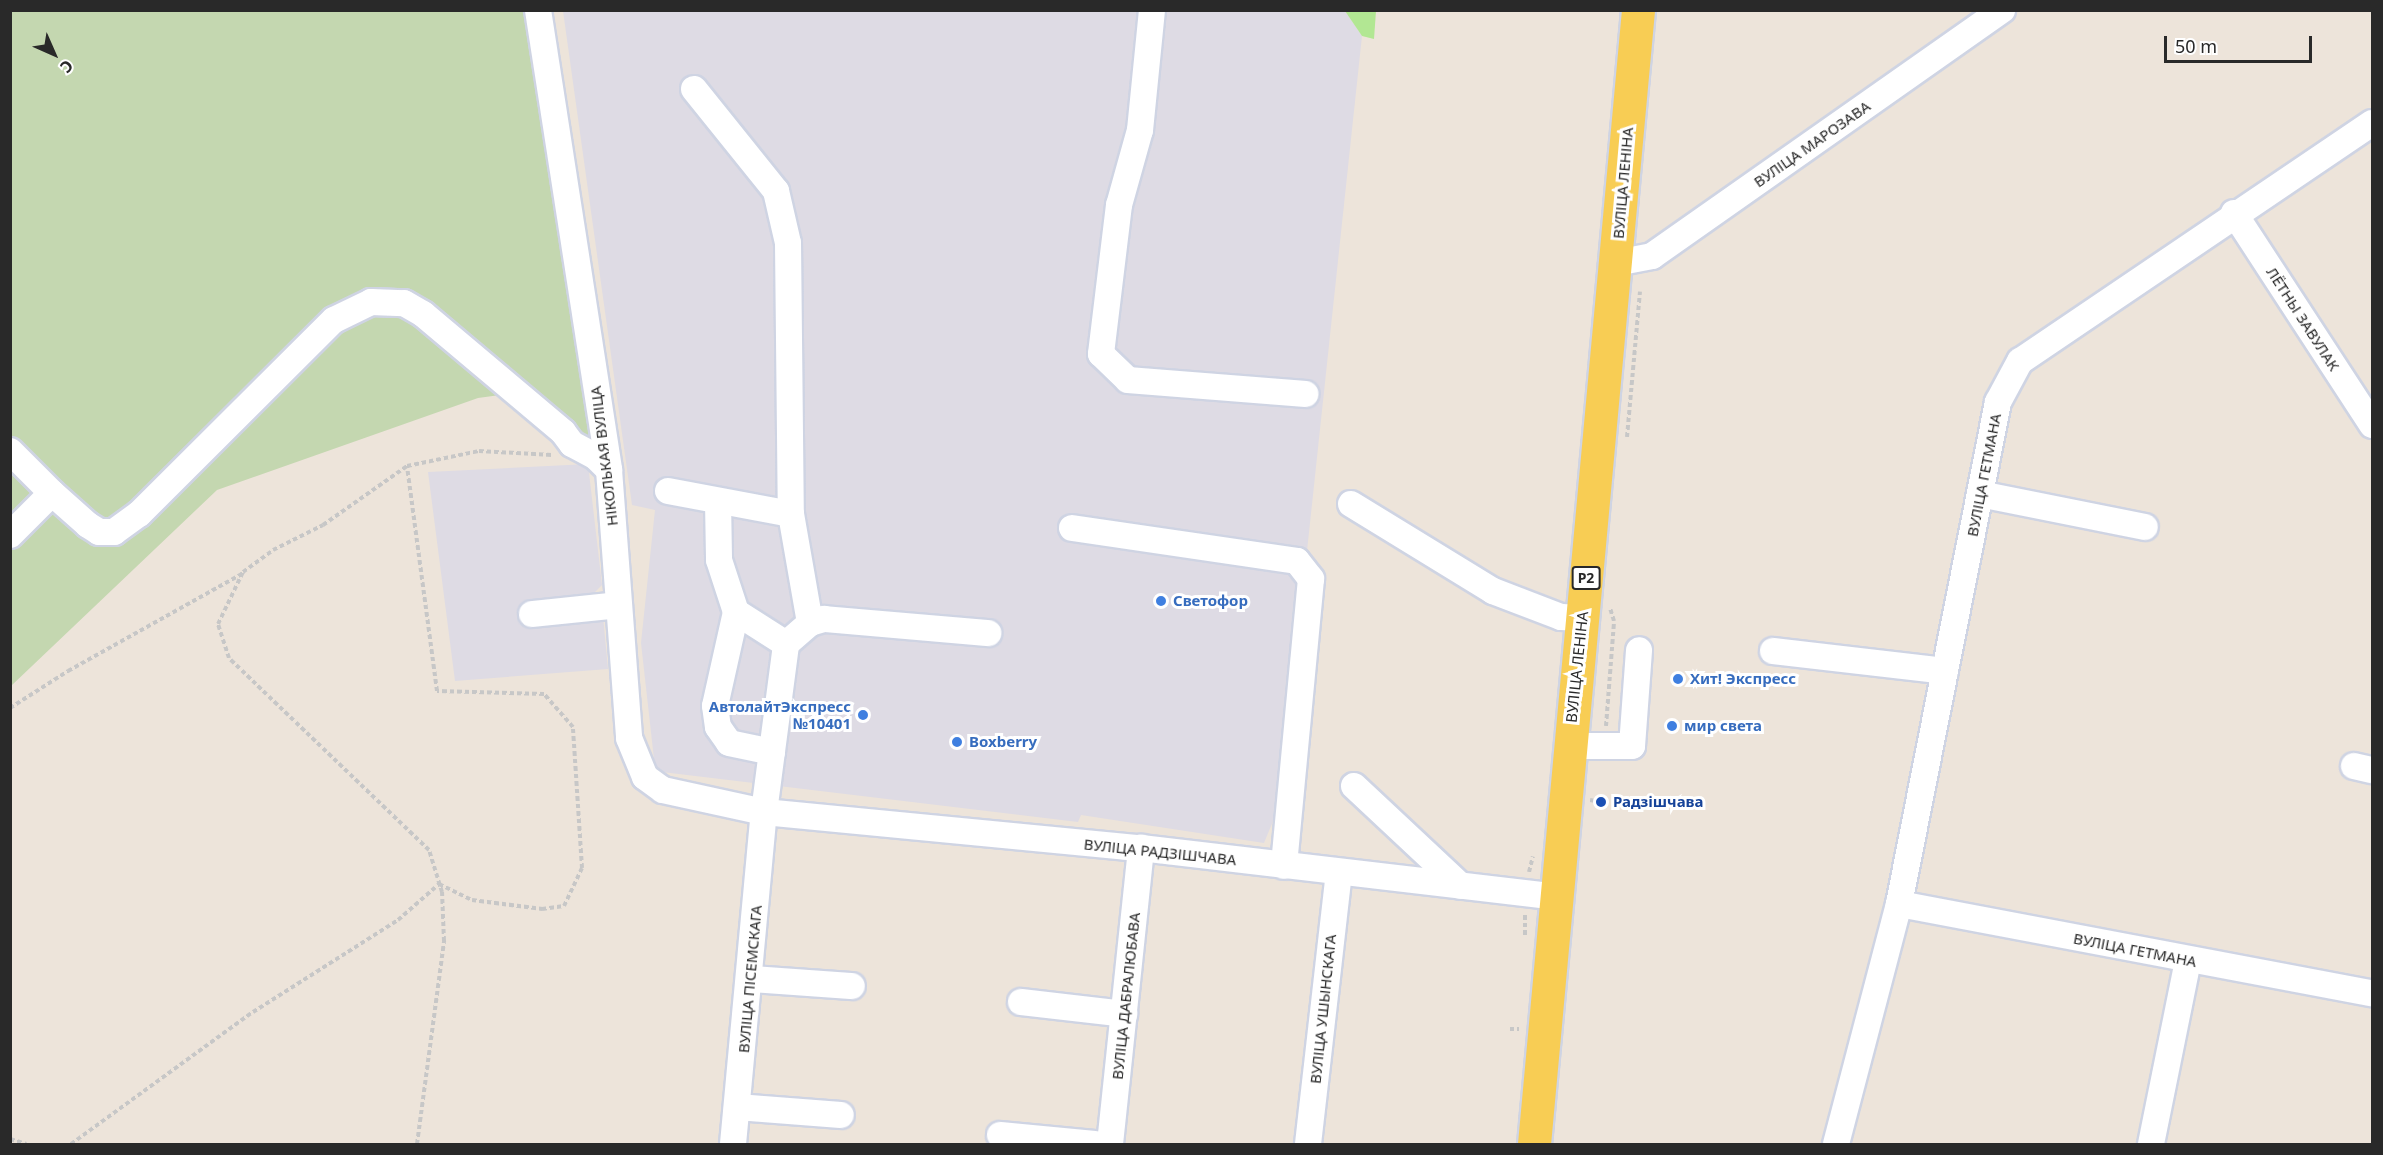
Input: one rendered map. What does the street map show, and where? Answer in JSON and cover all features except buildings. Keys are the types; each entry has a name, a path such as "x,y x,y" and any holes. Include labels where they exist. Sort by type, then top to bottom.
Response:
{"main road":[{"name":"ВУЛІЦА ЛЕНІНА","path":"1534,1144 1638,10"}],"street":[{"name":"НІКОЛЬКАЯ ВУЛІЦА","path":"538,10 609,470 629,738 645,777 663,790 764,812"},
{"path":"1152,10 1140,130 1119,205 1101,354 1128,380 1305,394"},
{"name":"ВУЛІЦА МАРОЗАВА","path":"1616,263 1652,256 2000,11"},
{"path":"694,89 776,191 788,243 791,514 810,623"},
{"name":"ВУЛІЦА ГЕТМАНА","path":"1836,1144 1899,904 1998,402 2020,361 2234,213 2373,123"},
{"name":"ЛЁТНЫ ЗАВУЛАК","path":"2234,213 2373,425"},
{"path":"10,450 52,493 88,525 99,532 114,532 139,514 334,320 371,302 404,303 423,314 563,432 572,444 589,453 609,470"},
{"path":"668,491 791,514"},
{"path":"10,535 52,493"},
{"path":"1980,495 2145,527"},
{"path":"718,501 718,560 736,612 715,706 718,727 729,743 772,752"},
{"path":"1351,504 1493,591 1561,617 1582,618"},
{"path":"1072,528 1297,561 1311,579 1284,866"},
{"path":"532,614 619,605"},
{"path":"736,612 786,644 810,623 824,620 988,633"},
{"name":"ВУЛІЦА ПІСЕМСКАГА","path":"733,1144 751,979 764,812 786,644"},
{"path":"1569,746 1632,746 1639,650"},
{"path":"1773,651 1945,671"},
{"path":"1354,786 1461,886"},
{"name":"ВУЛІЦА РАДЗІШЧАВА","path":"764,812 1141,848 1556,897"},
{"name":"ВУЛІЦА ДАБРАЛЮБАВА","path":"1110,1144 1141,848"},
{"name":"ВУЛІЦА УШЫНСКАГА","path":"1308,1144 1338,873"},
{"name":"ВУЛІЦА ГЕТМАНА","path":"1899,904 2373,993"},
{"path":"2151,1144 2188,960"},
{"path":"751,979 852,986"},
{"path":"1021,1002 1124,1014"},
{"path":"737,1107 841,1115"},
{"path":"1000,1135 1095,1144"}],"path":[{"path":"10,708 68,671 243,572 273,550 323,525 407,466 479,451 537,456 589,453"},
{"path":"407,466 437,691 544,694 573,727 582,868 564,906 542,909 472,900 439,884"},
{"path":"243,572 218,624 229,658 429,850 439,884 444,941 417,1144"},
{"path":"71,1144 253,1012 398,920 439,884"},
{"path":"10,1139 26,1144"}],"shaded area":[{"path":"563,11 1345,11 1362,36 1280,804 1264,843 1081,815 1078,822 662,772 655,768 641,643 655,510 632,505"},
{"path":"588,464 602,585 591,596 603,616 608,669 455,681 428,472"}],"green space":[{"path":"11,11 529,11 594,435 572,444 500,395 478,398 217,490 11,686"},
{"path":"1345,11 1376,11 1374,39 1362,36"}],"place":[{"name":"Светофор","path":"1161,601"},
{"name":"Хит! Экспресс","path":"1678,679"},
{"name":"АвтолайтЭкспресс №10401","path":"863,715"},
{"name":"мир света","path":"1672,726"},
{"name":"Boxberry","path":"957,742"},
{"name":"Радзішчава","path":"1601,802"}]}
